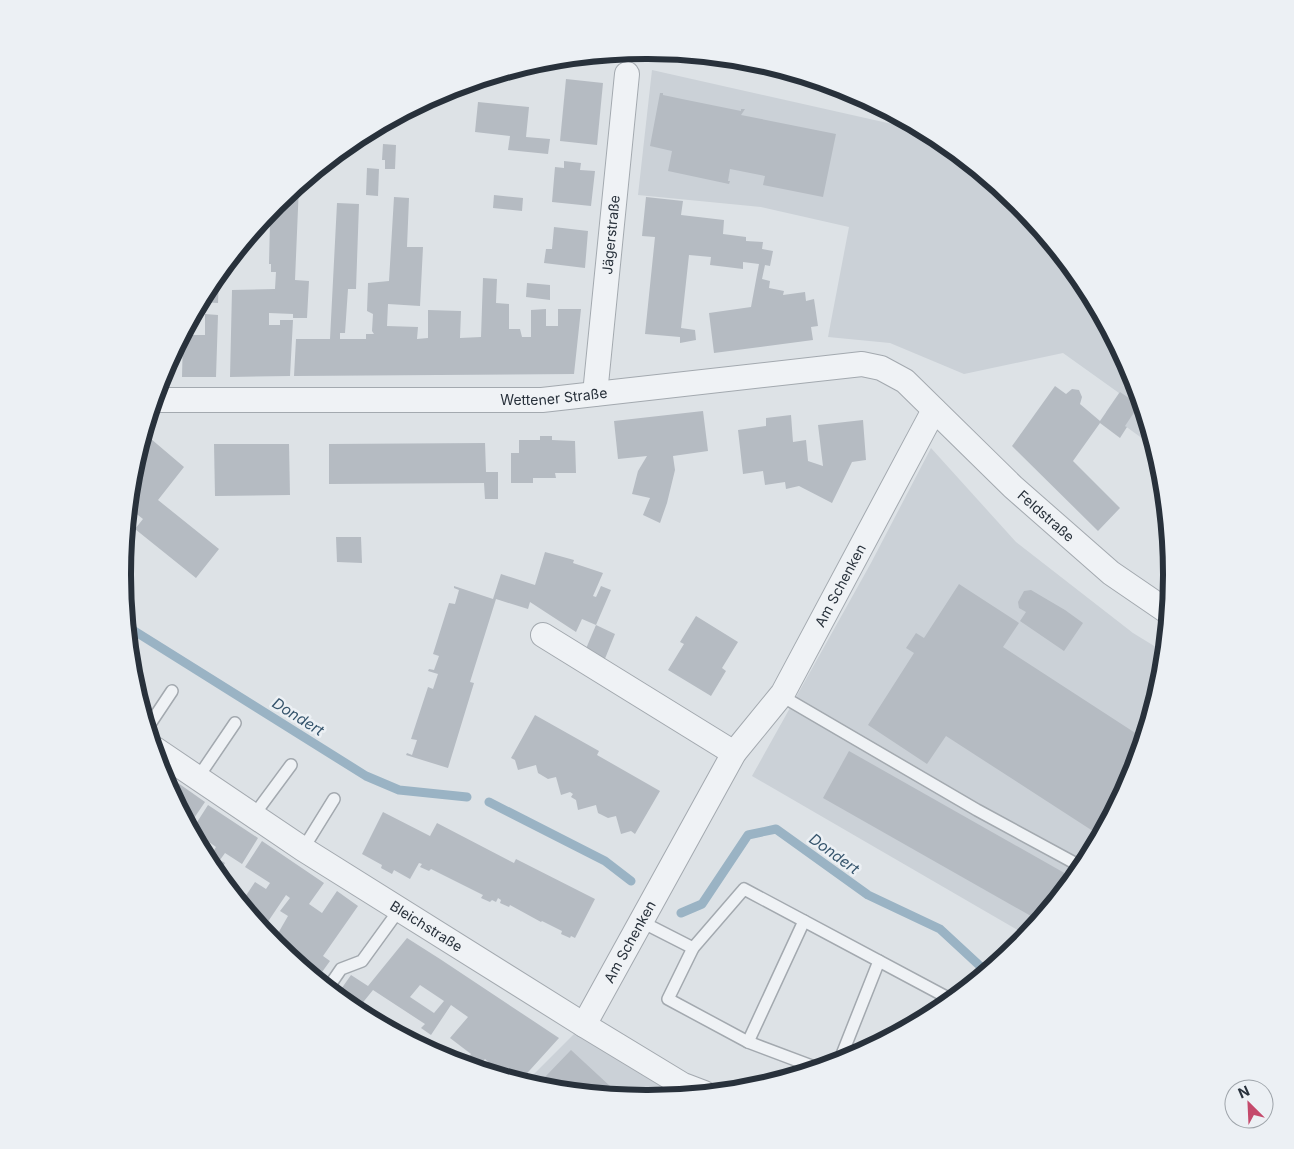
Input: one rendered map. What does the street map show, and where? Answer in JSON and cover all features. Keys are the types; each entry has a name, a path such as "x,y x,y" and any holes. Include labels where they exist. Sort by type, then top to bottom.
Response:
{"street":[{"name":"Jägerstraße","path":"596,394 627,74"},
{"name":"Wettener Straße","path":"162,400 542,400 862,364 881,368 905,382 934,410"},
{"name":"Feldstraße","path":"934,410 1013,487 1111,573 1162,608"},
{"name":"Am Schenken","path":"584,1025 734,753 780,695 934,410"},
{"path":"543,635 734,753"},
{"name":"Bleichstraße","path":"165,757 254,815 303,850 584,1025 691,1088"}],"lane":[{"path":"153,720 172,691"},
{"path":"780,695 977,810 1075,863"},
{"path":"197,779 235,723"},
{"path":"254,815 291,765"},
{"path":"303,850 334,799"},
{"path":"808,1065 748,1042 668,1000 693,948 744,889 944,996"},
{"path":"331,983 340,969 362,961 400,910"},
{"path":"748,1042 804,921"},
{"path":"640,922 693,948"},
{"path":"843,1051 879,961"}],"shaded area":[{"path":"652,70 902,126 961,165 987,187 1035,234 1056,261 1076,288 1110,346 1135,409 1145,440 1106,412 1119,393 1063,353 964,374 890,343 828,337 849,227 761,207 638,195"},
{"path":"931,448 1016,542 1133,633 1157,648 1145,708 1135,740 1110,803 1076,861 1035,915 1019,931 752,776 871,563"},
{"path":"575,1033 666,1089 613,1089 580,1086 531,1077"}],"building":[{"path":"566,79 603,83 597,145 560,141"},
{"path":"660,93 741,111 741,109 745,109 741,115 836,134 823,197 763,185 765,176 730,169 729,184 668,171 672,151 650,146"},
{"path":"478,102 529,107 526,137 550,139 548,154 508,150 510,136 475,132"},
{"path":"383,144 396,145 395,169 385,169 385,160 382,160"},
{"path":"564,161 581,163 580,170 595,171 591,206 552,202 555,167 564,168"},
{"path":"367,168 379,169 378,196 366,195"},
{"path":"299,195 295,280 309,281 307,318 293,318 293,314 269,313 269,325 280,325 280,320 293,320 290,376 230,377 232,290 275,289 276,272 271,272 271,264 269,264 270,223"},
{"path":"494,195 523,198 522,211 493,208"},
{"path":"394,197 409,198 407,247 423,247 420,306 388,304 387,326 418,327 417,339 428,338 428,310 461,311 460,338 481,337 483,278 497,279 496,303 509,304 509,329 520,329 522,337 531,337 531,310 546,309 546,326 558,326 558,309 581,309 574,374 294,376 296,339 330,339 337,203 359,204 356,289 348,289 345,333 340,333 340,339 366,339 366,334 374,334 372,331 373,314 367,311 368,283 389,281"},
{"path":"646,197 683,201 681,215 724,220 723,234 746,237 746,241 763,242 762,249 773,251 770,266 765,265 762,279 770,281 769,288 784,291 783,295 805,292 806,301 814,299 818,326 811,327 813,340 714,353 709,313 751,307 759,264 743,262 743,269 710,265 711,257 689,255 681,328 695,330 696,340 680,343 680,337 645,334 655,237 642,236"},
{"path":"554,227 588,231 585,268 544,263 546,249 552,249"},
{"path":"527,283 550,285 550,300 526,297"},
{"path":"219,287 218,303 209,302"},
{"path":"205,314 218,315 216,377 182,377 184,346 190,335 205,335"},
{"path":"1055,386 1066,394 1072,389 1079,390 1082,397 1080,404 1100,421 1120,392 1132,400 1135,410 1120,438 1100,423 1073,461 1120,508 1098,531 1012,446"},
{"path":"703,411 708,451 673,456 675,470 660,523 643,515 650,498 632,494 638,471 647,456 618,459 614,421"},
{"path":"791,415 793,442 806,440 808,461 823,466 818,425 863,420 866,460 852,462 832,503 799,486 786,489 785,482 765,485 763,471 743,474 738,430 766,426 766,418"},
{"path":"540,436 552,436 552,440 575,441 576,473 555,473 556,478 533,478 533,483 511,483 511,453 519,453 519,440 540,440"},
{"path":"150,438 184,467 158,500 219,549 196,578 135,529 143,519 135,513 141,474"},
{"path":"485,443 486,472 498,472 498,499 485,499 484,483 329,484 329,444"},
{"path":"214,444 289,444 290,495 215,496"},
{"path":"336,537 361,537 362,563 337,562"},
{"path":"545,552 574,560 573,563 603,573 593,596 596,597 601,586 611,590 596,625 582,619 576,632 530,602 528,609 496,599 470,682 474,683 448,768 406,755 407,753 412,755 417,740 411,739 428,687 433,689 438,674 428,671 429,669 434,670 439,656 433,654 449,603 455,604 459,590 454,588 454,586 493,599 501,574 535,585"},
{"path":"959,584 1019,623 1003,647 1137,734 1110,803 1094,832 946,736 927,764 868,725 914,653 906,648 916,633 924,638"},
{"path":"1031,590 1083,623 1064,651 1020,621 1026,612 1019,608 1018,602 1024,591"},
{"path":"696,616 738,642 722,668 726,671 711,696 668,670 684,644 680,642"},
{"path":"596,625 615,634 604,661 585,651"},
{"path":"535,715 599,751 597,755 660,791 635,834 631,831 621,834 616,816 608,818 598,813 596,805 578,810 576,800 571,797 573,794 570,792 561,795 556,777 548,779 538,773 536,765 518,770 515,760 511,758"},
{"path":"849,751 1066,874 1033,917 823,798"},
{"path":"175,781 205,802 193,819"},
{"path":"208,805 258,838 242,864 225,853 220,860 225,863 223,867 213,852 216,847 204,839 196,824"},
{"path":"383,812 430,836 437,823 514,863 516,859 595,899 575,938 561,934 562,931 510,905 509,907 500,903 501,900 498,898 496,902 492,900 490,902 481,898 483,895 431,869 429,871 420,867 422,864 419,863 410,879 394,870 392,874 381,868 382,865 362,854"},
{"path":"262,841 324,883 309,904 322,913 337,891 358,906 323,956 330,961 321,974 277,934 288,916 280,911 290,898 286,895 267,923 245,897 255,882 266,889 270,883 245,867"},
{"path":"407,938 559,1038 525,1075 514,1073 494,1067 485,1059 481,1063 468,1058 471,1054 450,1038 468,1017 451,1005 431,1035 421,1028 425,1024 373,990 362,1004 341,990 351,975 368,986","holes":["420,985 444,1001 434,1013 410,997"]},
{"path":"571,1050 611,1087 610,1089 580,1086 546,1080 545,1077"}],"waterway":[{"name":"Dondert","path":"135,631 366,776 399,790 467,797"},
{"name":"Dondert","path":"489,802 605,861 631,881"},
{"name":"Dondert","path":"681,913 702,904 748,835 776,829 868,895 940,929 982,967"}]}
